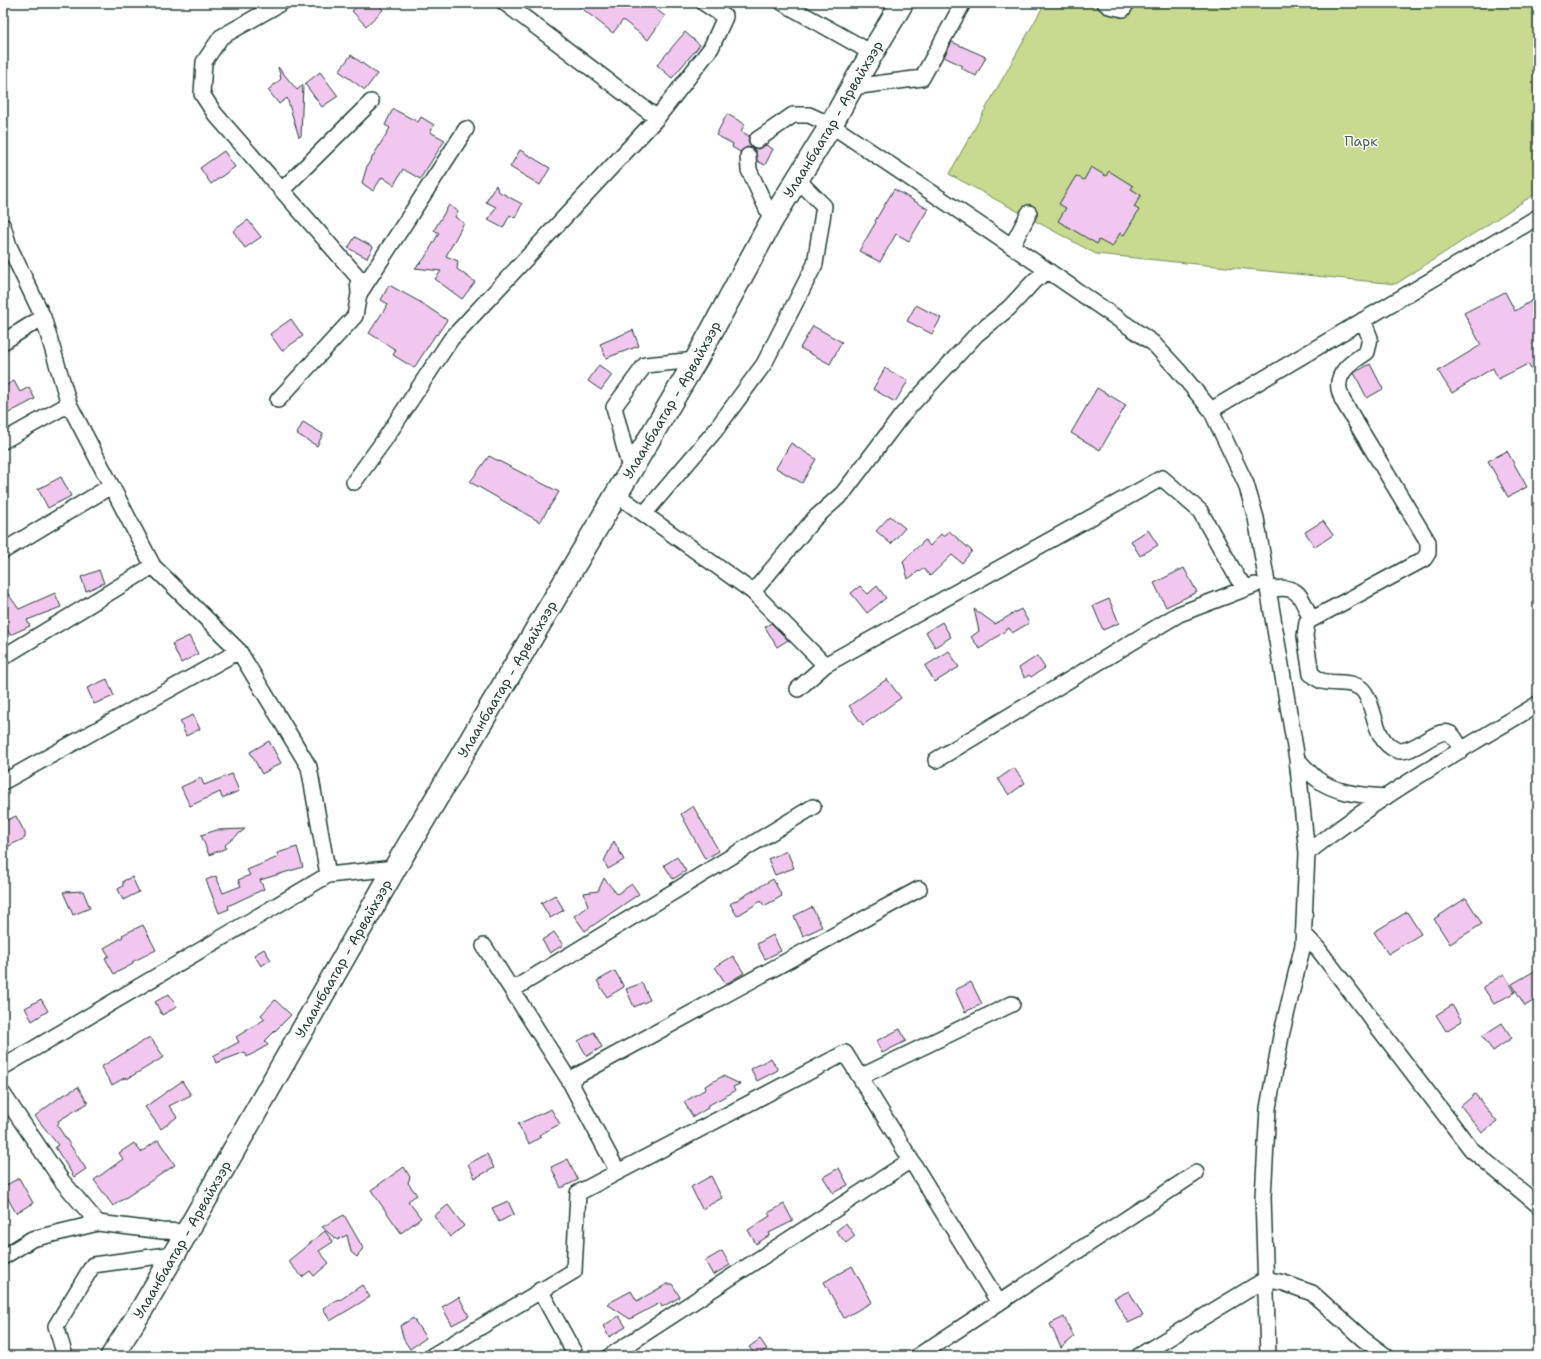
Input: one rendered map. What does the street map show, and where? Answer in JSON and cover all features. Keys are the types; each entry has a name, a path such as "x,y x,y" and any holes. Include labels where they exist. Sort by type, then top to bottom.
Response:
{"highway":[{"name":"Улаанбаатар - Арвайхээр","path":"112,1356 142,1309 187,1232 395,868 630,469 696,360 772,220 831,125 902,3"}],"street":[{"path":"278,400 355,316 360,294 358,277 215,114 202,94 204,62 221,37 281,3"},
{"path":"505,3 657,118"},
{"path":"354,482 386,439 451,339 657,118 711,48 725,17 704,3"},
{"path":"783,3 872,53"},
{"path":"852,87 922,78 963,3"},
{"path":"1105,3 1109,6 1123,9 1127,3"},
{"path":"282,190 371,102"},
{"path":"757,140 793,115 809,115 831,125 1049,271 1153,343 1178,370 1211,410 1246,484 1256,518 1297,759 1307,853 1303,945 1281,1036 1268,1108 1263,1197 1268,1356"},
{"path":"360,294 466,128"},
{"path":"748,156 749,170 772,220"},
{"path":"644,514 714,432 764,364 815,264 824,206 797,179"},
{"path":"1012,246 1028,213"},
{"path":"1211,410 1538,217"},
{"path":"3,226 6,248 43,318 69,404 154,566 239,651 309,767 328,875"},
{"path":"753,592 814,519 843,493 907,409 977,334 1009,308 1035,280 1049,271"},
{"path":"3,342 43,318"},
{"path":"1363,320 1370,338 1367,352 1351,363 1342,374 1338,387 1343,401 1428,542 1428,554 1424,559 1307,622 1305,636 1312,674 1321,681 1357,686 1365,692 1384,742 1396,750 1406,751 1440,733 1448,732 1452,735 1462,750"},
{"path":"630,469 614,407 645,364 696,360"},
{"path":"3,441 69,404"},
{"path":"798,689 825,665 1162,478 1200,511 1238,579 1248,587"},
{"path":"3,551 111,486"},
{"path":"616,494 753,592 825,665"},
{"path":"3,657 154,566"},
{"path":"936,760 1179,614 1248,587 1268,585 1290,588 1300,595 1312,620"},
{"path":"3,782 239,651"},
{"path":"1307,853 1331,834 1386,797 1538,704"},
{"path":"1297,759 1317,780 1338,790 1360,795 1386,797"},
{"path":"512,990 813,807"},
{"path":"3,1067 328,875 395,868"},
{"path":"569,1080 919,888"},
{"path":"1304,933 1318,949 1471,1149 1538,1205"},
{"path":"484,946 569,1080 618,1172"},
{"path":"860,1077 1012,1004"},
{"path":"432,1356 574,1270 578,1193 845,1053 999,1303"},
{"path":"3,1094 62,1181 98,1223"},
{"path":"610,1356 911,1160"},
{"path":"918,1356 1196,1173"},
{"path":"3,1257 32,1239 98,1223 162,1231 187,1232"},
{"path":"65,1356 56,1326 93,1265 174,1254"},
{"path":"1139,1356 1266,1279 1284,1283 1312,1293 1363,1339 1386,1356"},
{"path":"540,1290 576,1356"}],"green space":[{"name":"Парк","path":"1045,3 1096,3 1121,18 1131,3 1538,3 1538,192 1396,284 1096,254 949,174"}],"building":[{"path":"361,3 377,3 383,10 366,26 352,11"},
{"path":"575,3 647,3 665,16 648,40 623,20 613,33"},
{"path":"685,32 700,45 672,78 657,65"},
{"path":"952,42 986,57 976,76 961,68 963,66 944,57"},
{"path":"351,55 377,74 365,90 339,71"},
{"path":"278,67 297,90 303,85 301,136 299,137 287,98 279,104 268,90 281,79"},
{"path":"320,72 338,96 322,107 305,84"},
{"path":"393,109 418,122 421,117 434,125 430,132 445,140 420,179 403,169 394,185 382,177 373,191 362,183 367,166 390,128 385,125"},
{"path":"727,114 745,124 741,131 749,136 748,141 753,148 758,149 766,145 773,149 765,165 757,161 756,151 752,148 747,147 740,152 732,147 733,144 716,135"},
{"path":"520,150 550,168 540,185 510,167"},
{"path":"224,151 235,167 211,184 200,168"},
{"path":"1091,167 1106,176 1109,171 1133,186 1131,189 1141,195 1134,207 1139,210 1124,235 1120,233 1112,247 1099,240 1097,244 1058,221 1066,208 1059,204 1076,176 1084,180"},
{"path":"496,185 498,191 522,204 515,218 510,215 503,228 488,220 496,207 486,202"},
{"path":"894,189 928,209 909,241 896,234 880,262 859,251"},
{"path":"449,205 458,211 455,217 464,223 446,256 458,261 457,269 475,282 462,299 435,279 441,271 415,268 424,259 439,233 434,230"},
{"path":"248,220 261,237 245,248 233,231"},
{"path":"355,237 373,247 367,258 348,248"},
{"path":"389,285 420,302 447,320 414,368 393,355 396,350 369,333 388,304 381,300"},
{"path":"1505,292 1515,311 1538,297 1538,382 1528,364 1498,379 1493,368 1452,393 1438,371 1481,345 1464,313"},
{"path":"916,305 941,318 932,334 907,321"},
{"path":"291,319 303,336 282,351 270,334"},
{"path":"813,326 842,342 830,364 800,348"},
{"path":"633,330 639,346 606,358 600,344"},
{"path":"1370,364 1383,389 1367,398 1354,373"},
{"path":"599,365 612,375 601,390 588,381"},
{"path":"885,368 908,381 895,402 873,389"},
{"path":"14,381 20,392 29,387 35,399 3,416 3,387"},
{"path":"1097,388 1126,405 1100,450 1071,433"},
{"path":"303,422 323,434 317,446 297,434"},
{"path":"791,443 816,459 802,483 776,468"},
{"path":"1507,451 1527,487 1508,497 1488,461"},
{"path":"489,456 559,492 540,522 470,482"},
{"path":"61,477 71,496 48,508 38,489"},
{"path":"890,516 905,528 891,544 876,531"},
{"path":"1323,521 1333,535 1315,547 1305,532"},
{"path":"1148,530 1158,545 1140,556 1131,541"},
{"path":"949,531 972,551 962,563 952,555 930,576 923,568 908,579 903,561 925,540 930,546 941,534 944,537"},
{"path":"1184,568 1197,592 1166,607 1154,583"},
{"path":"99,570 104,583 86,591 81,577"},
{"path":"860,586 868,594 877,586 886,598 867,613 851,593"},
{"path":"3,587 19,609 55,593 61,607 27,620 30,626 10,635 3,620 3,616 5,615 3,605"},
{"path":"1109,599 1119,623 1103,630 1093,606"},
{"path":"974,609 995,624 1021,609 1029,623 1012,633 1009,628 980,649 971,637 979,631"},
{"path":"942,622 951,637 935,647 926,632"},
{"path":"771,623 788,640 777,647 765,627"},
{"path":"189,636 198,654 181,663 172,644"},
{"path":"949,651 959,667 935,682 925,666"},
{"path":"1037,656 1045,668 1031,677 1029,675 1025,678 1019,668"},
{"path":"107,679 114,696 94,704 87,688"},
{"path":"887,679 901,698 863,725 849,706"},
{"path":"193,715 200,729 186,736 180,721"},
{"path":"269,741 281,763 262,774 250,752"},
{"path":"1014,768 1025,783 1009,795 998,779"},
{"path":"232,774 239,791 222,798 220,792 190,806 181,787 201,778 204,785"},
{"path":"693,806 719,851 705,859 681,814"},
{"path":"16,816 25,833 25,838 7,847 3,838 3,822"},
{"path":"245,829 225,845 226,848 209,855 201,835 217,830"},
{"path":"614,841 624,860 608,869 604,861"},
{"path":"297,847 303,867 260,880 264,889 228,906 229,909 219,913 206,880 216,876 223,893 241,886 238,880 250,875 247,870 278,857 277,853"},
{"path":"787,851 794,868 775,875 768,859"},
{"path":"677,857 686,871 673,879 664,865"},
{"path":"132,877 139,892 123,900 118,889 123,886 123,881"},
{"path":"604,878 617,894 632,884 639,894 585,931 574,916 588,906 584,893 598,891"},
{"path":"773,879 782,896 764,906 761,901 737,916 730,904"},
{"path":"83,891 90,908 73,915 63,892"},
{"path":"555,895 564,910 550,918 541,903"},
{"path":"1466,898 1482,924 1450,944 1434,919"},
{"path":"812,907 822,927 803,936 794,916"},
{"path":"1407,912 1421,934 1388,954 1374,932"},
{"path":"143,925 156,950 132,962 133,964 114,974 105,958 109,956 104,948 123,937 122,935"},
{"path":"554,932 563,945 550,953 542,940"},
{"path":"773,935 781,951 765,959 757,944"},
{"path":"264,949 271,960 261,966 254,955"},
{"path":"733,956 744,973 726,984 715,967"},
{"path":"1538,969 1538,998 1525,1006 1512,984"},
{"path":"615,971 624,987 607,997 597,981"},
{"path":"1504,974 1515,992 1494,1004 1483,987"},
{"path":"971,982 982,1004 965,1012 955,990"},
{"path":"642,983 650,1000 634,1007 626,989"},
{"path":"169,994 177,1007 162,1015 155,1002"},
{"path":"41,999 48,1011 32,1021 25,1008"},
{"path":"275,1000 291,1015 265,1041 268,1045 247,1057 245,1052 216,1063 213,1056 239,1042 236,1037 265,1019 261,1015"},
{"path":"1452,1005 1462,1021 1446,1031 1436,1015"},
{"path":"1502,1023 1512,1038 1493,1051 1482,1036"},
{"path":"900,1029 906,1041 882,1053 876,1041"},
{"path":"594,1032 602,1047 587,1056 578,1041"},
{"path":"150,1037 164,1057 127,1079 126,1077 112,1085 101,1067"},
{"path":"771,1058 778,1070 757,1081 751,1069"},
{"path":"723,1076 740,1084 733,1087 735,1091 707,1106 708,1108 693,1117 684,1102 706,1089 705,1086"},
{"path":"182,1081 191,1095 169,1106 177,1117 161,1129 145,1107"},
{"path":"78,1087 88,1103 58,1121 59,1123 57,1125 86,1169 74,1177 55,1147 58,1145 35,1116 60,1097"},
{"path":"1475,1094 1497,1122 1482,1133 1461,1106"},
{"path":"551,1109 560,1124 539,1135 541,1137 529,1144 518,1124"},
{"path":"158,1140 175,1165 113,1206 94,1180 123,1159 119,1153 134,1143 141,1152"},
{"path":"487,1154 494,1168 475,1178 468,1164"},
{"path":"568,1159 578,1180 561,1188 551,1167"},
{"path":"404,1167 410,1177 408,1183 417,1195 408,1201 421,1218 401,1233 371,1190"},
{"path":"839,1168 848,1185 833,1193 823,1177"},
{"path":"711,1176 722,1198 702,1209 691,1187"},
{"path":"19,1178 33,1203 16,1213 3,1190 3,1187"},
{"path":"508,1201 514,1214 499,1222 492,1208"},
{"path":"784,1204 793,1221 769,1233 770,1235 756,1244 748,1230 770,1216 768,1213"},
{"path":"448,1205 464,1226 450,1237 434,1216"},
{"path":"344,1215 363,1248 357,1257 351,1252 347,1235 337,1240 322,1227"},
{"path":"846,1223 855,1236 846,1243 836,1231"},
{"path":"325,1231 333,1242 319,1251 329,1263 314,1276 310,1271 302,1277 288,1261"},
{"path":"722,1251 730,1265 713,1275 705,1261"},
{"path":"852,1266 872,1302 844,1318 824,1282"},
{"path":"667,1284 672,1284 680,1297 662,1307 660,1303 630,1319 607,1304 631,1291 637,1301"},
{"path":"362,1285 370,1297 330,1321 323,1308 339,1299 340,1300"},
{"path":"1129,1291 1143,1316 1128,1323 1114,1298"},
{"path":"459,1297 469,1316 452,1325 442,1307"},
{"path":"619,1316 626,1327 609,1337 603,1326"},
{"path":"1064,1317 1074,1337 1061,1348 1050,1324"},
{"path":"413,1318 426,1338 410,1349 404,1340 400,1326"},
{"path":"760,1339 767,1349 756,1356 749,1347"}]}
